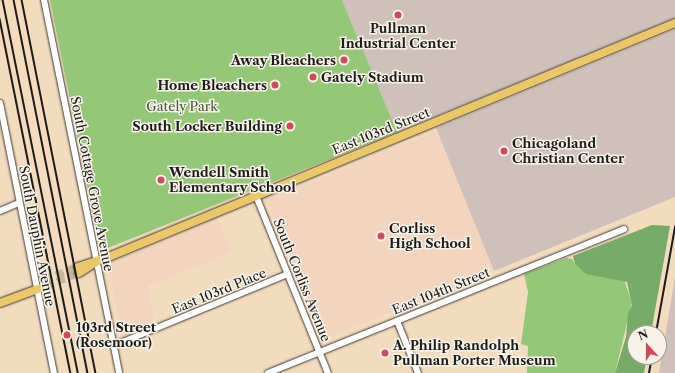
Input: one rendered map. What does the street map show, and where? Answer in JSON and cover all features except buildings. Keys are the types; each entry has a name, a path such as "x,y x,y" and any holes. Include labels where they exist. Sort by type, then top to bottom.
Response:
{"main road":[{"name":"East 103rd Street","path":"78,270 89,269 96,262 675,23"},
{"path":"0,302 37,288 45,283"}],"street":[{"name":"South Cottage Grove Avenue","path":"44,0 119,373"},
{"name":"South Dauphin Avenue","path":"0,103 2,120 37,288 51,372"},
{"name":"South Corliss Avenue","path":"256,196 328,373"},
{"path":"0,211 20,203"},
{"name":"East 104th Street","path":"268,373 624,229"},
{"name":"East 103rd Place","path":"113,346 288,274"},
{"path":"397,321 418,373"}],"shaded area":[{"path":"342,0 675,0 675,18 397,132"},
{"path":"675,29 675,197 494,271 436,128"},
{"name":"Corliss High School","path":"437,131 494,271 324,340 267,200"},
{"path":"217,217 231,252 148,286 155,329 123,341 108,264"},
{"path":"675,277 675,373 659,373 660,365 667,365 667,325"}],"green space":[{"name":"Gately Park","path":"50,0 342,0 397,132 108,248 103,245 97,234"},
{"path":"652,225 670,226 652,325 627,325 628,313 632,305 627,282 586,274 575,264 573,256"},
{"path":"566,258 572,259 575,264 624,280 632,302 615,373 527,373 528,346 521,344 528,292 524,274"},
{"path":"627,325 627,365 646,365 644,373 615,373 626,337"}],"tunnel":[{"path":"45,280 78,267"},
{"path":"46,286 79,273"}],"railway":[{"path":"3,0 78,373"},
{"path":"14,0 88,373"},
{"path":"22,0 96,373"},
{"path":"0,19 71,373"},
{"path":"657,325 675,227"},
{"path":"649,373 650,365"}],"place":[{"name":"Pullman Industrial Center","path":"398,15"},
{"name":"Away Bleachers","path":"344,60"},
{"name":"Gately Stadium","path":"313,77"},
{"name":"Home Bleachers","path":"275,85"},
{"name":"South Locker Building","path":"290,126"},
{"name":"Chicagoland Christian Center","path":"504,151"},
{"name":"Wendell Smith Elementary School","path":"161,180"},
{"name":"Corliss High School","path":"381,236"},
{"name":"103rd Street (Rosemoor)","path":"67,335"},
{"name":"A. Philip Randolph Pullman Porter Museum","path":"385,353"}]}
